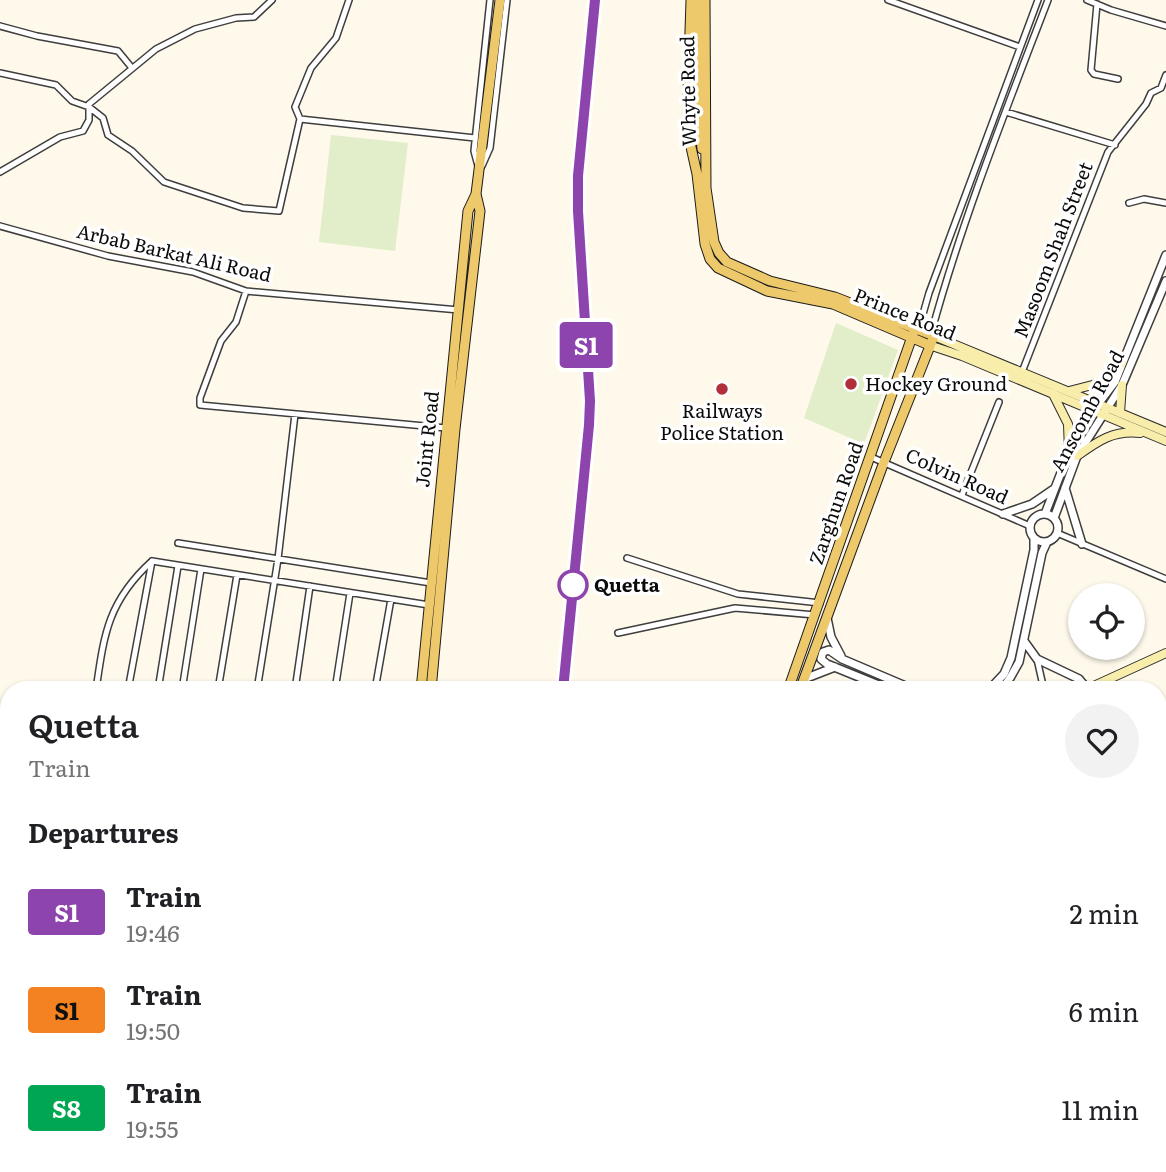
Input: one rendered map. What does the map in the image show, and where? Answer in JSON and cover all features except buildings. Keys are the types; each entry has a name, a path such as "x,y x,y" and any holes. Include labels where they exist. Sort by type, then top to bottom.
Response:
{"main road":[{"name":"Joint Road","path":"422,681 468,211 476,194 500,0"},
{"name":"Whyte Road","path":"691,0 689,138 701,173"},
{"name":"Whyte Road","path":"698,0 697,101 701,173"},
{"name":"Whyte Road","path":"701,173 705,0"},
{"name":"Prince Road","path":"701,173 714,242 727,262 770,281 835,296 917,327 931,338 1053,394 1096,407"},
{"name":"Prince Road","path":"701,173 705,244 710,258 718,268 767,291 833,304 912,337 931,338 1022,372 1069,391 1166,441"},
{"name":"Joint Road","path":"432,681 455,429 480,211 476,194"},
{"name":"Zarghun Road","path":"791,681 917,327"},
{"name":"Zarghun Road","path":"804,679 931,338"},
{"path":"1069,391 1104,382 1122,363"},
{"path":"1120,413 1122,385"},
{"path":"1053,394 1068,424 1073,454 1115,433 1126,431 1149,434"},
{"name":"Prince Road","path":"1105,411 1120,413 1166,432"},
{"path":"1105,681 1164,655"}],"street":[{"path":"0,172 60,137 83,131 89,120 89,104 156,49 195,29 236,18 254,17 272,0"},
{"path":"0,73 56,85 72,101 89,107 103,118 108,135 132,151 164,182 243,208 279,211 300,119 295,107 311,68 335,38 349,0"},
{"path":"479,172 474,151 490,0"},
{"path":"479,172 490,148 507,0"},
{"path":"888,0 1020,47"},
{"name":"Zarghun Road","path":"917,327 1038,0"},
{"name":"Zarghun Road","path":"931,338 941,295 1048,0"},
{"path":"1087,0 1166,26"},
{"path":"1097,4 1091,70 1094,74 1118,79"},
{"path":"0,26 37,36 118,51 132,68"},
{"name":"Masoom Shah Street","path":"1022,372 1108,152 1146,104 1151,93 1161,88 1166,75"},
{"path":"1006,112 1115,145"},
{"path":"300,119 475,138"},
{"path":"1129,203 1142,199 1166,203"},
{"name":"Arbab Barkat Ali Road","path":"0,226 108,256 193,272 246,290 469,312"},
{"name":"Anscomb Road","path":"1045,514 1054,489 1096,407 1115,382 1166,256"},
{"name":"Anscomb Road","path":"1054,517 1065,488 1073,454 1122,385 1166,281"},
{"path":"246,290 236,322 221,341 200,398 200,405 446,428"},
{"path":"962,495 999,402"},
{"path":"258,681 278,559 295,414"},
{"name":"Colvin Road","path":"871,457 1030,526"},
{"path":"1065,488 1082,544"},
{"path":"1003,514 1032,504 1054,489"},
{"path":"997,681 1004,674 1010,659 1034,550 1030,526 1035,517 1045,514 1054,517 1058,523 1057,533 1047,542 1042,552 1024,640 1018,662 1008,681"},
{"path":"1057,533 1166,579"},
{"path":"1034,538 1047,542"},
{"path":"178,543 431,583"},
{"path":"626,558 738,594 820,603"},
{"path":"130,681 152,562"},
{"path":"98,681 109,618 122,594 152,562 429,605"},
{"path":"160,681 178,566"},
{"path":"183,681 201,569"},
{"path":"219,681 237,575"},
{"path":"296,681 310,586"},
{"path":"336,681 349,593"},
{"path":"377,681 391,599"},
{"path":"618,633 736,608 815,615"},
{"path":"827,617 831,637 842,659"},
{"path":"1024,640 1037,659 1042,681"},
{"path":"869,681 822,661 822,652 829,650 842,659 894,681"},
{"path":"1037,659 1081,681"},
{"path":"804,679 835,667"}],"green space":[{"path":"331,135 408,143 395,251 319,242"},
{"name":"Hockey Ground","path":"836,323 898,350 864,444 804,418"}],"railway":[{"path":"564,681 590,401 578,176 595,0"}],"train":[{"name":"S1","path":"564,681 589,425 578,176 595,0"}],"place":[{"name":"Hockey Ground","path":"851,384"},
{"name":"Railways Police Station","path":"722,389"},
{"name":"Quetta","path":"573,585"}]}
